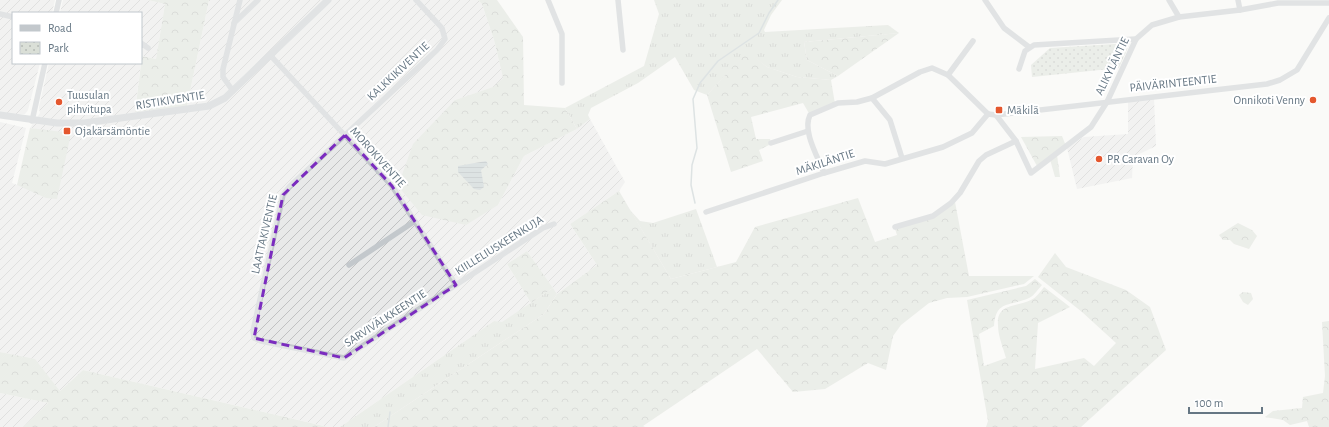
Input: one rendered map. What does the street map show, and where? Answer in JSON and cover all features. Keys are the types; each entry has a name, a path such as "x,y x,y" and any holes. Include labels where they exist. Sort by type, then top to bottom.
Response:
{"street":[{"path":"56,12 59,0"},
{"path":"233,91 224,77 223,69 240,0"},
{"path":"234,23 258,0"},
{"name":"RISTIKIVENTIE","path":"0,115 57,124 200,108 219,101 233,91 328,0"},
{"name":"KALKKIKIVENTIE","path":"344,135 437,50 445,39 442,28 416,0"},
{"path":"548,0 562,34 562,83"},
{"path":"618,0 623,50"},
{"path":"985,0 1004,28 1029,47"},
{"path":"1169,0 1179,16"},
{"path":"1238,0 1240,10"},
{"name":"ALIKYLÄNTIE","path":"1016,141 1031,173 1091,127 1107,102 1136,39 1152,25 1179,16 1240,10 1278,3 1329,3"},
{"path":"0,14 12,17"},
{"name":"PÄIVÄRINTEENTIE","path":"988,114 1267,84 1280,80 1297,70 1329,18"},
{"path":"1019,69 1025,51 1034,45 1136,39"},
{"path":"948,75 972,41"},
{"path":"142,44 148,48"},
{"name":"MOROKIVENTIE","path":"270,55 392,186 456,285"},
{"path":"32,121 45,64"},
{"path":"824,173 808,131 807,121 810,115 838,103 857,102 872,98 920,72 932,68 948,75 988,114"},
{"path":"872,98 890,120 902,158"},
{"name":"MÄKILÄNTIE","path":"706,212 865,161 885,164 943,147 972,132 988,114"},
{"path":"895,227 933,216 951,203 960,193 979,161 986,155 1016,141 996,114"},
{"path":"771,143 808,131"},
{"name":"LAATTAKIVENTIE","path":"254,338 253,331 283,195 344,135"},
{"path":"349,265 415,221"},
{"name":"KIILLELIUSKEENKUJA","path":"456,285 543,228 554,224"},
{"name":"SARVIVÄLKKEENTIE","path":"254,338 268,343 344,358 456,285"}],"highlighted area":[{"path":"345,135 392,186 456,285 344,358 254,338 283,195"}],"shaded area":[{"path":"0,0 55,0 52,12 12,12 12,64 40,64 28,110 25,114 19,114 18,117 0,113"},
{"path":"63,0 148,0 165,4 156,59 142,56 142,12 60,12"},
{"path":"209,0 478,0 482,4 494,40 503,78 494,87 455,100 498,205 524,156 577,129 590,119 625,182 619,191 570,224 597,265 557,294 527,251 507,264 531,303 502,323 494,321 340,427 328,427 83,370 60,391 35,360 0,352 0,122 26,128 12,183 17,185 58,133 30,128 40,113 39,107 49,64 141,64 135,111 187,106"},
{"path":"1154,98 1156,146 1133,157 1132,178 1077,189 1067,148 1084,137 1128,134 1128,100"},
{"path":"486,161 488,164 481,170 484,187 480,190 474,189 458,172 458,166"},
{"path":"0,393 48,403 23,427 0,427"}],"green space":[{"path":"148,0 209,0 187,106 135,112 142,56 156,59 165,4"},
{"path":"478,0 497,0 523,37 524,105 565,108 577,129 524,156 498,205 466,225 422,215 398,186 413,144 455,100 493,87 503,78 494,40 482,4"},
{"path":"654,0 782,0 771,15 764,30 765,32 888,25 899,33 804,42 807,60 838,76 831,80 797,77 767,67 747,52 707,95 694,90 675,57 638,83 591,108 588,115 590,119 577,129 565,108 644,66 659,14"},
{"path":"899,33 838,76 807,60 804,42"},
{"path":"1130,43 1119,68 1032,77 1031,65 1050,48"},
{"path":"747,51 767,67 797,77 831,80 835,104 810,115 803,103 751,117 756,139 770,139 771,144 759,150 763,161 731,172 707,95"},
{"path":"30,128 71,133 57,199 46,198 17,185"},
{"path":"1062,136 1066,146 1037,166 1021,137"},
{"path":"1057,155 1060,177 1055,177 1049,156"},
{"path":"619,191 671,279 736,262 755,227 858,198 875,242 897,235 895,229 933,218 955,202 969,276 1034,276 1024,284 967,297 947,298 929,303 901,325 893,336 886,370 868,363 825,389 793,392 757,349 643,426 645,427 374,427 544,314 557,294 597,265 570,224"},
{"path":"696,209 717,267 671,279 630,210 640,221 653,223"},
{"path":"1238,223 1252,230 1257,236 1249,249 1234,244 1230,240 1223,240 1219,235"},
{"path":"527,251 553,288 531,303 507,264"},
{"path":"1055,253 1066,267 1126,290 1150,307 1166,350 1081,427 986,427 988,421 967,300 1026,286 1035,279 1042,285 1031,297 1001,308 995,318 994,326 979,334 984,366 1006,358 998,329 998,318 1000,313 1008,307 1033,299 1044,287 1070,307 1038,323 1035,369 1084,358 1094,366 1116,343 1082,312 1038,277"},
{"path":"553,288 557,294 544,314 374,427 340,427 494,321 502,322"},
{"path":"1243,292 1251,293 1253,299 1248,305 1243,302 1239,295"},
{"path":"1329,321 1329,427 1309,427 1307,421 1290,425 1283,420 1265,417 1273,411 1302,408 1303,397 1323,393 1325,376 1322,322"},
{"path":"0,352 35,359 60,391 83,370 328,427 23,427 48,403 0,393"}],"waterway":[{"path":"695,203 691,185 692,165 697,148 693,99 700,83 718,61 759,33 769,13 778,0"},
{"path":"388,427 390,412"}],"place":[{"name":"Onnikoti Venny","path":"1313,100"},
{"name":"Tuusulan pihvitupa","path":"59,102"},
{"name":"Mäkilä","path":"999,110"},
{"name":"Ojakärsämöntie","path":"67,131"},
{"name":"PR Caravan Oy","path":"1099,159"}]}
